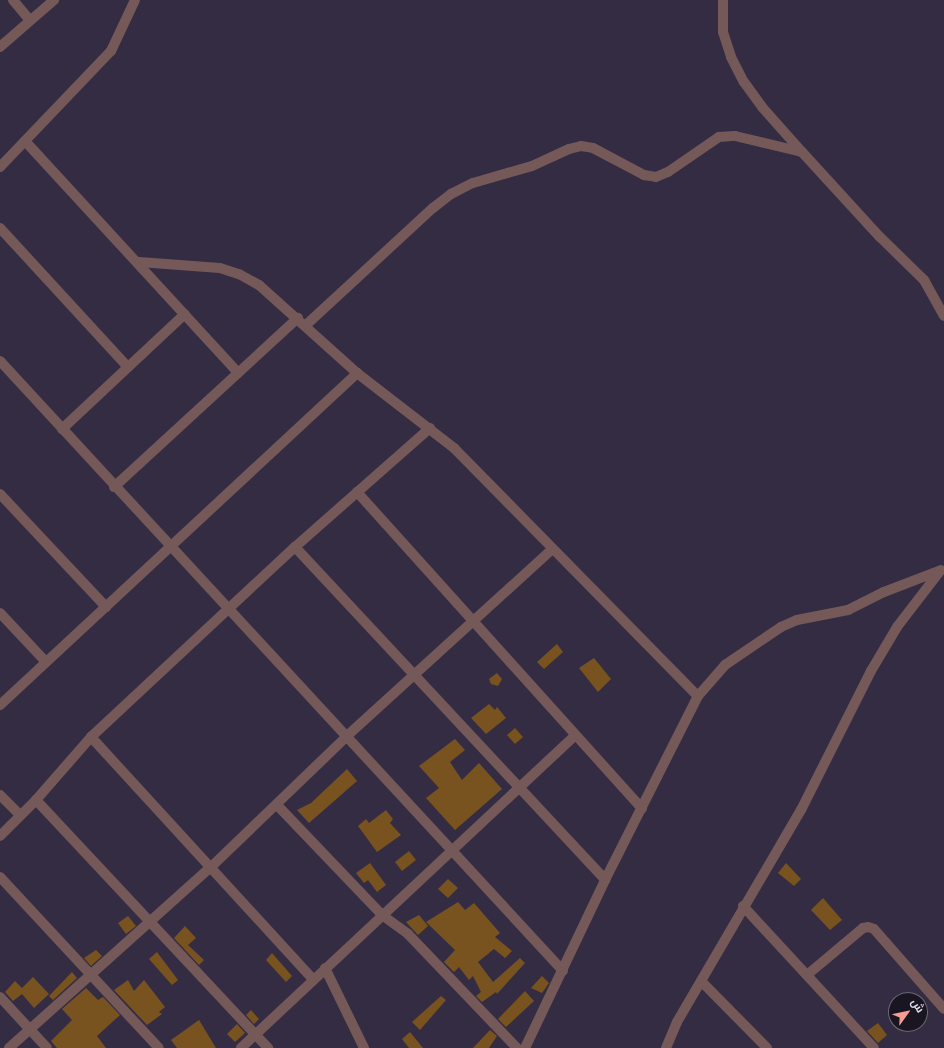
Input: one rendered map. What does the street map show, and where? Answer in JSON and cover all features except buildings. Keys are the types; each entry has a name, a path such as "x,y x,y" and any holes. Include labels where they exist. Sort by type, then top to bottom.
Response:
{"street":[{"path":"13,0 30,20"},
{"path":"0,47 54,0"},
{"path":"1,164 111,51 135,0"},
{"path":"723,0 724,32 731,57 744,82 762,107 802,152 880,237 924,280 944,316"},
{"path":"114,487 238,373 302,321 433,208 452,194 473,183 532,166 568,149 581,146 593,148 644,175 656,177 720,137 735,136 802,152"},
{"path":"25,141 139,262 238,373"},
{"path":"0,228 128,367"},
{"path":"139,262 198,265 220,268 239,274 259,285 302,321 357,373 430,428 490,482 551,550 626,621 698,696"},
{"path":"62,429 185,314"},
{"path":"2,367 62,429 114,487 348,735 563,971"},
{"path":"0,705 357,373"},
{"path":"0,836 36,800 91,737 228,608 430,428"},
{"path":"357,492 472,622 642,808"},
{"path":"0,494 106,607"},
{"path":"295,547 605,880"},
{"path":"9,1048 31,1031 211,867 277,806 348,735 551,550"},
{"path":"525,1048 563,971 605,880 698,696 725,666 781,627 797,620 848,610 901,585 942,568"},
{"path":"664,1046 743,906 801,810 870,670 897,627 942,568"},
{"path":"0,613 46,662"},
{"path":"241,1048 313,979 453,851 575,735"},
{"path":"91,737 313,979"},
{"path":"0,794 20,815"},
{"path":"36,800 268,1048"},
{"path":"277,806 382,915 408,934 517,1048"},
{"path":"0,877 160,1048"},
{"path":"743,906 874,1048"},
{"path":"807,975 863,928 868,927 874,929 944,1009"},
{"path":"325,968 364,1048"},
{"path":"701,981 767,1048"},
{"path":"0,998 47,1048"}]}
